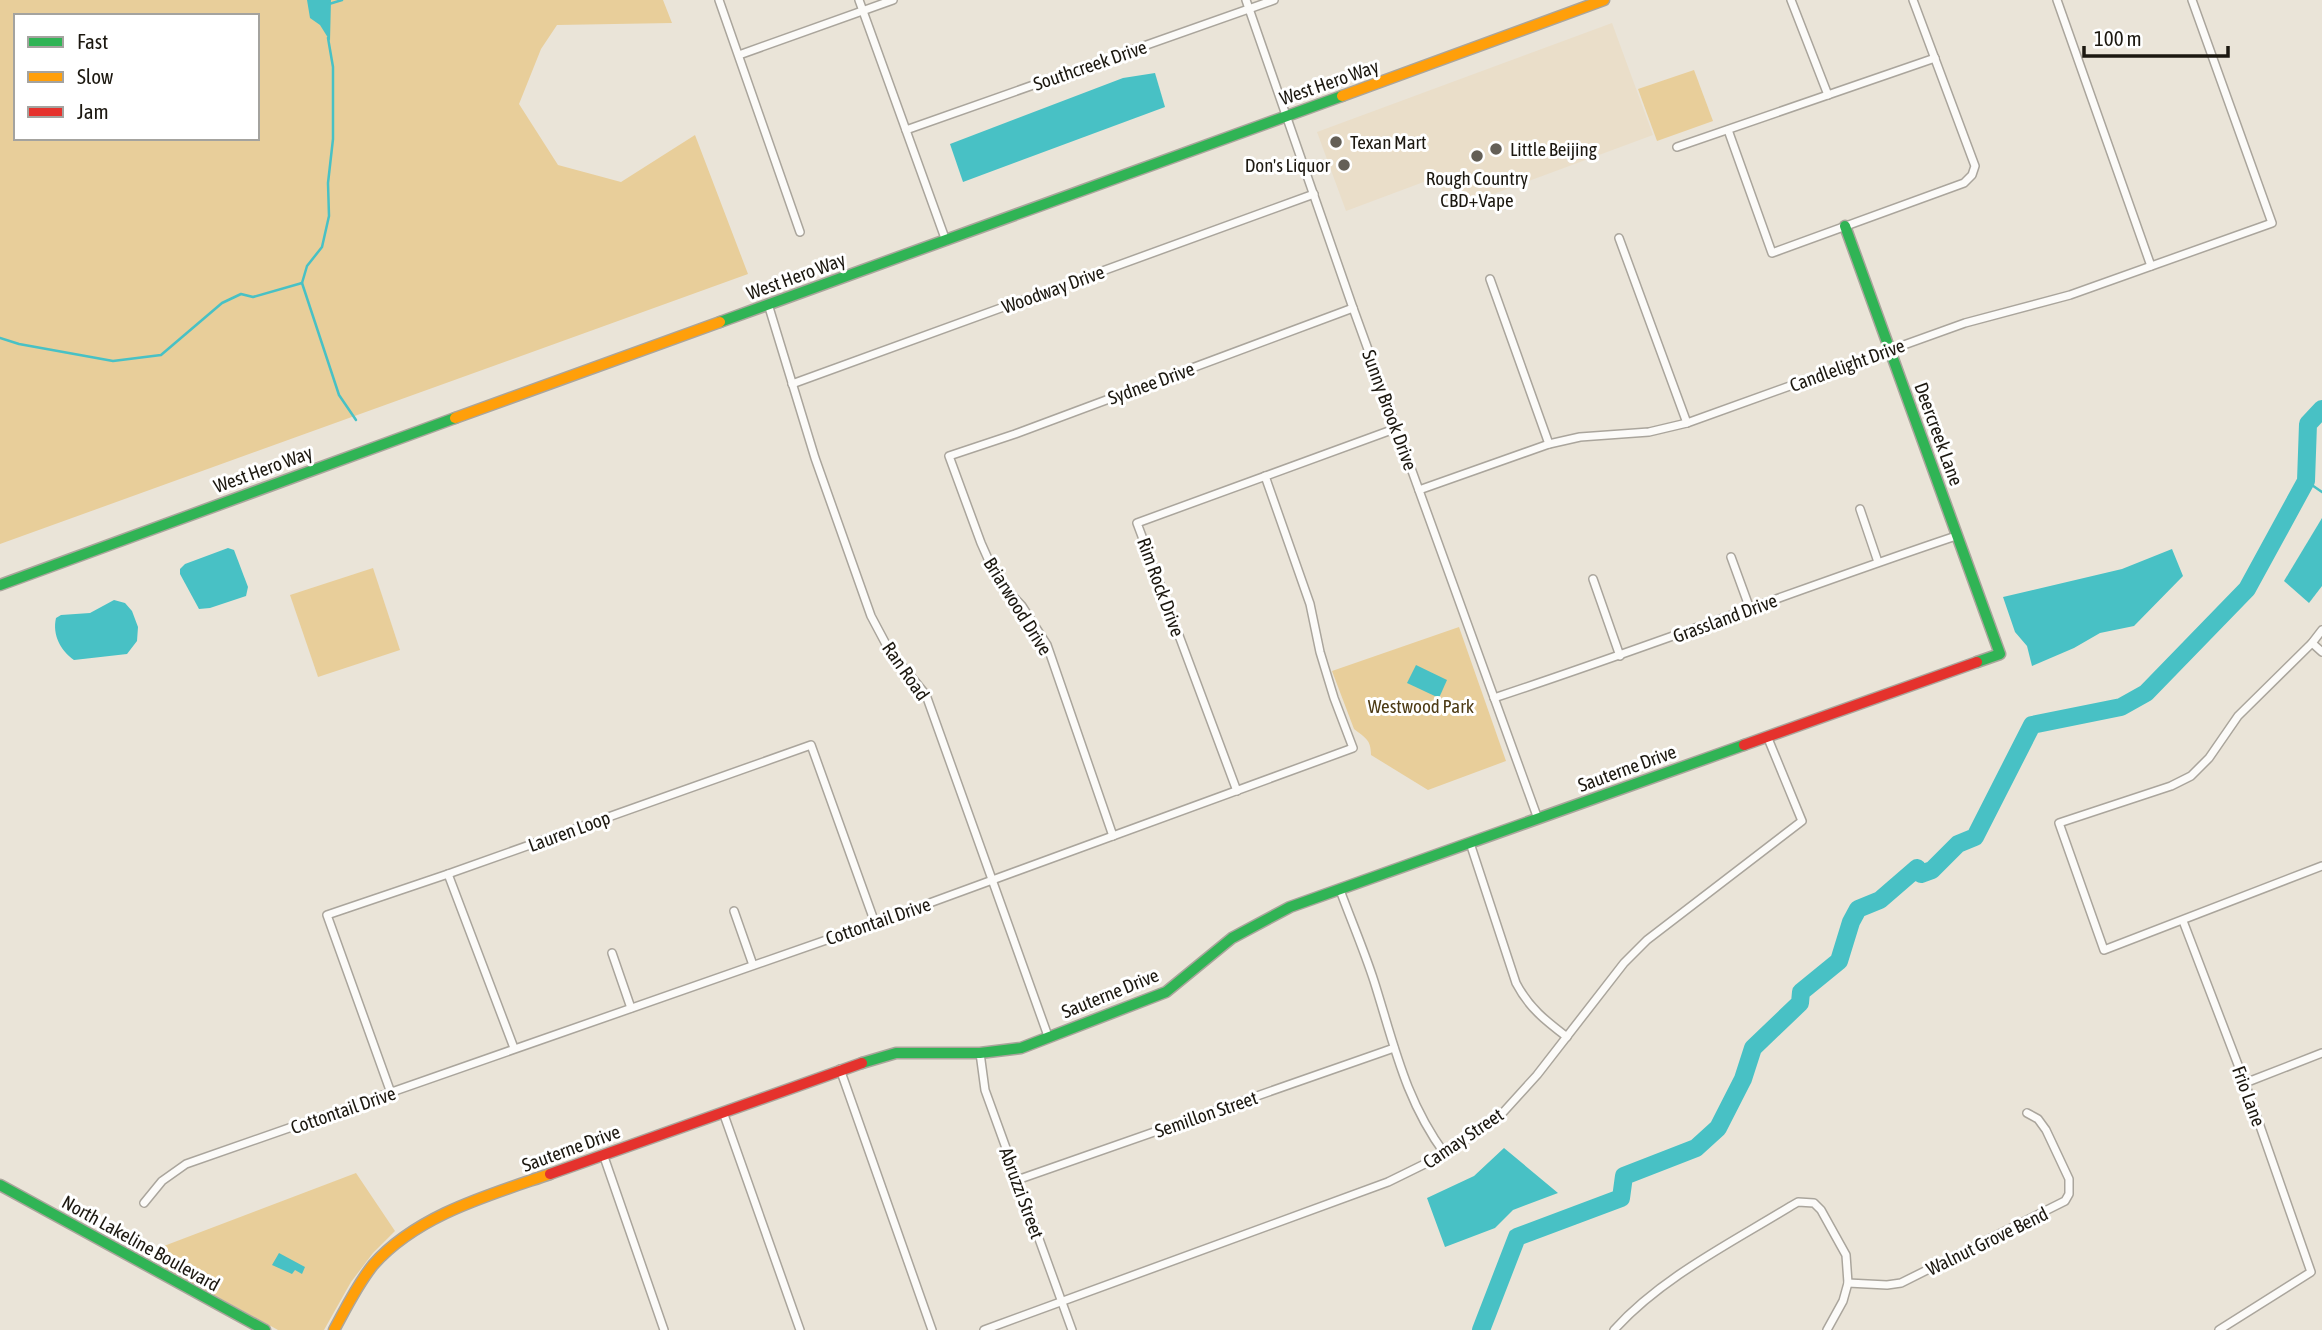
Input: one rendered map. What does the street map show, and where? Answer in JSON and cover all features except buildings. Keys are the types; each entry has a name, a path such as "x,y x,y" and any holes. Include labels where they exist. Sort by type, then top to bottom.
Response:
{"street":[{"path":"719,0 800,232"},
{"path":"859,0 946,241"},
{"path":"738,55 893,0"},
{"name":"Sunny Brook Drive","path":"1246,0 1353,308 1538,819"},
{"name":"Southcreek Drive","path":"906,130 1274,0"},
{"name":"West Hero Way","path":"0,585 1604,0"},
{"path":"1791,0 1828,95"},
{"path":"1728,130 1772,253 1964,183 1972,175 1975,166 1913,0"},
{"path":"2057,0 2151,266"},
{"name":"Candlelight Drive","path":"1419,490 1549,444 1580,437 1649,432 1687,423 1965,323 2070,295 2272,223 2192,0"},
{"path":"1677,147 1935,58"},
{"name":"Woodway Drive","path":"792,384 1314,194"},
{"name":"Deercreek Lane","path":"1846,226 2000,654"},
{"path":"1619,238 1687,423"},
{"path":"1490,279 1549,444"},
{"name":"Ran Road","path":"768,304 815,458 871,615 888,648 926,695 1048,1036"},
{"name":"Sydnee Drive","path":"948,456 1353,308"},
{"name":"Rim Rock Drive","path":"1237,792 1137,523 1397,428"},
{"name":"Briarwood Drive","path":"948,456 997,579 1022,606 1047,645 1112,836"},
{"name":"Cottontail Drive","path":"144,1203 162,1181 186,1164 875,923 1353,748 1320,652 1310,604 1265,476"},
{"path":"1860,509 1878,562"},
{"name":"Grassland Drive","path":"1494,698 1956,536"},
{"path":"1731,557 1750,609"},
{"path":"1593,579 1620,656"},
{"path":"2322,630 2238,716 2208,758 2190,776 2171,786 2059,823 2104,950 2322,866"},
{"path":"2312,643 2322,652"},
{"name":"Sauterne Drive","path":"334,1330 363,1278 386,1252 409,1234 449,1212 840,1069 896,1053 980,1053 1021,1048 1166,992 1232,938 1290,907 2000,654"},
{"name":"Camay Street","path":"984,1330 1388,1182 1445,1154 1497,1118 1537,1075 1624,963 1647,940 1802,821 1767,736"},
{"name":"Lauren Loop","path":"391,1093 327,915 811,745 875,923"},
{"path":"1470,843 1516,983 1536,1014 1567,1037"},
{"path":"448,874 513,1048"},
{"path":"1340,890 1417,1111 1445,1154"},
{"path":"734,911 753,965"},
{"name":"Frio Lane","path":"2183,921 2245,1083 2311,1272 2219,1330"},
{"path":"612,954 631,1008"},
{"name":"Semillon Street","path":"1017,1180 1394,1048"},
{"name":"Abruzzi Street","path":"980,1053 985,1090 1072,1330"},
{"path":"2245,1083 2322,1053"},
{"path":"840,1069 932,1330"},
{"path":"723,1112 800,1330"},
{"name":"Walnut Grove Bend","path":"1848,1283 1901,1283 2065,1201 2069,1194 2069,1178 2046,1130 2038,1119 2027,1113"},
{"path":"603,1154 664,1330"},
{"name":"North Lakeline Boulevard","path":"0,1185 265,1330"},
{"path":"1614,1330 1650,1296 1690,1269 1791,1206 1806,1201 1814,1203 1821,1210 1846,1255 1848,1283 1843,1301 1827,1330"}],"shaded area":[{"path":"1612,23 1653,135 1450,210 1437,177 1346,211 1317,132"}],"green space":[{"path":"0,0 663,0 672,23 557,25 541,49 519,104 558,165 621,182 695,135 748,274 0,544"},
{"path":"1694,70 1713,121 1657,141 1638,89"},
{"path":"373,568 400,650 318,677 290,595"},
{"name":"Westwood Park","path":"1459,627 1506,761 1428,790 1371,755 1369,742 1354,729 1332,671"},
{"path":"356,1173 395,1231 373,1253 351,1282 324,1330 278,1330 163,1267 156,1249"}],"water":[{"path":"307,0 331,0 330,41 320,25 310,18"},
{"path":"1155,73 1165,107 963,182 950,144 1123,78"},
{"path":"2322,518 2322,586 2309,603 2284,581"},
{"path":"228,548 234,550 248,587 246,596 199,609 180,574 180,569 185,564"},
{"path":"2172,549 2183,576 2134,626 2100,633 2074,648 2032,666 2027,646 2015,632 2003,597 2122,569"},
{"path":"114,600 125,603 132,611 138,627 137,641 127,654 74,660 59,642 55,630 56,618 61,615 90,613"},
{"path":"1416,665 1447,680 1439,698 1407,683"},
{"path":"1504,1148 1558,1193 1513,1210 1495,1228 1445,1247 1427,1198 1474,1176"},
{"path":"279,1253 305,1267 302,1274 295,1270 292,1274 272,1265"}],"waterway":[{"path":"329,4 342,0"},
{"path":"0,338 113,361 161,355 222,303 241,294 253,297 302,283 307,266 322,247 329,216 333,67 328,38"},
{"path":"302,283 339,395 356,420"},
{"path":"1481,1330 1517,1237 1621,1198 1624,1176 1696,1148 1718,1128 1743,1079 1753,1048 1800,1003 1801,992 1839,961 1851,922 1858,909 1880,900 1917,868 1921,874 1932,870 1958,844 1975,837 2032,725 2121,707 2146,693 2247,589 2306,481 2308,424 2322,409"},
{"path":"2306,481 2322,492"}],"traffic: fast":[{"path":"720,322 1342,96"},
{"path":"1845,226 2000,654 1977,662"},
{"path":"0,585 455,418"},
{"path":"862,1063 896,1053 980,1053 1021,1048 1166,992 1232,938 1290,907 1744,745"},
{"path":"0,1185 265,1330"}],"traffic: slow":[{"path":"1342,96 1604,0"},
{"path":"455,418 720,322"},
{"path":"334,1330 373,1265 411,1233 455,1209 550,1174"}],"traffic: jam":[{"path":"1744,745 1977,662"},
{"path":"550,1174 862,1063"}],"place":[{"name":"Texan Mart","path":"1336,142"},
{"name":"Little Beijing","path":"1496,149"},
{"name":"Rough Country CBD+Vape","path":"1477,156"},
{"name":"Don's Liquor","path":"1344,165"}]}
